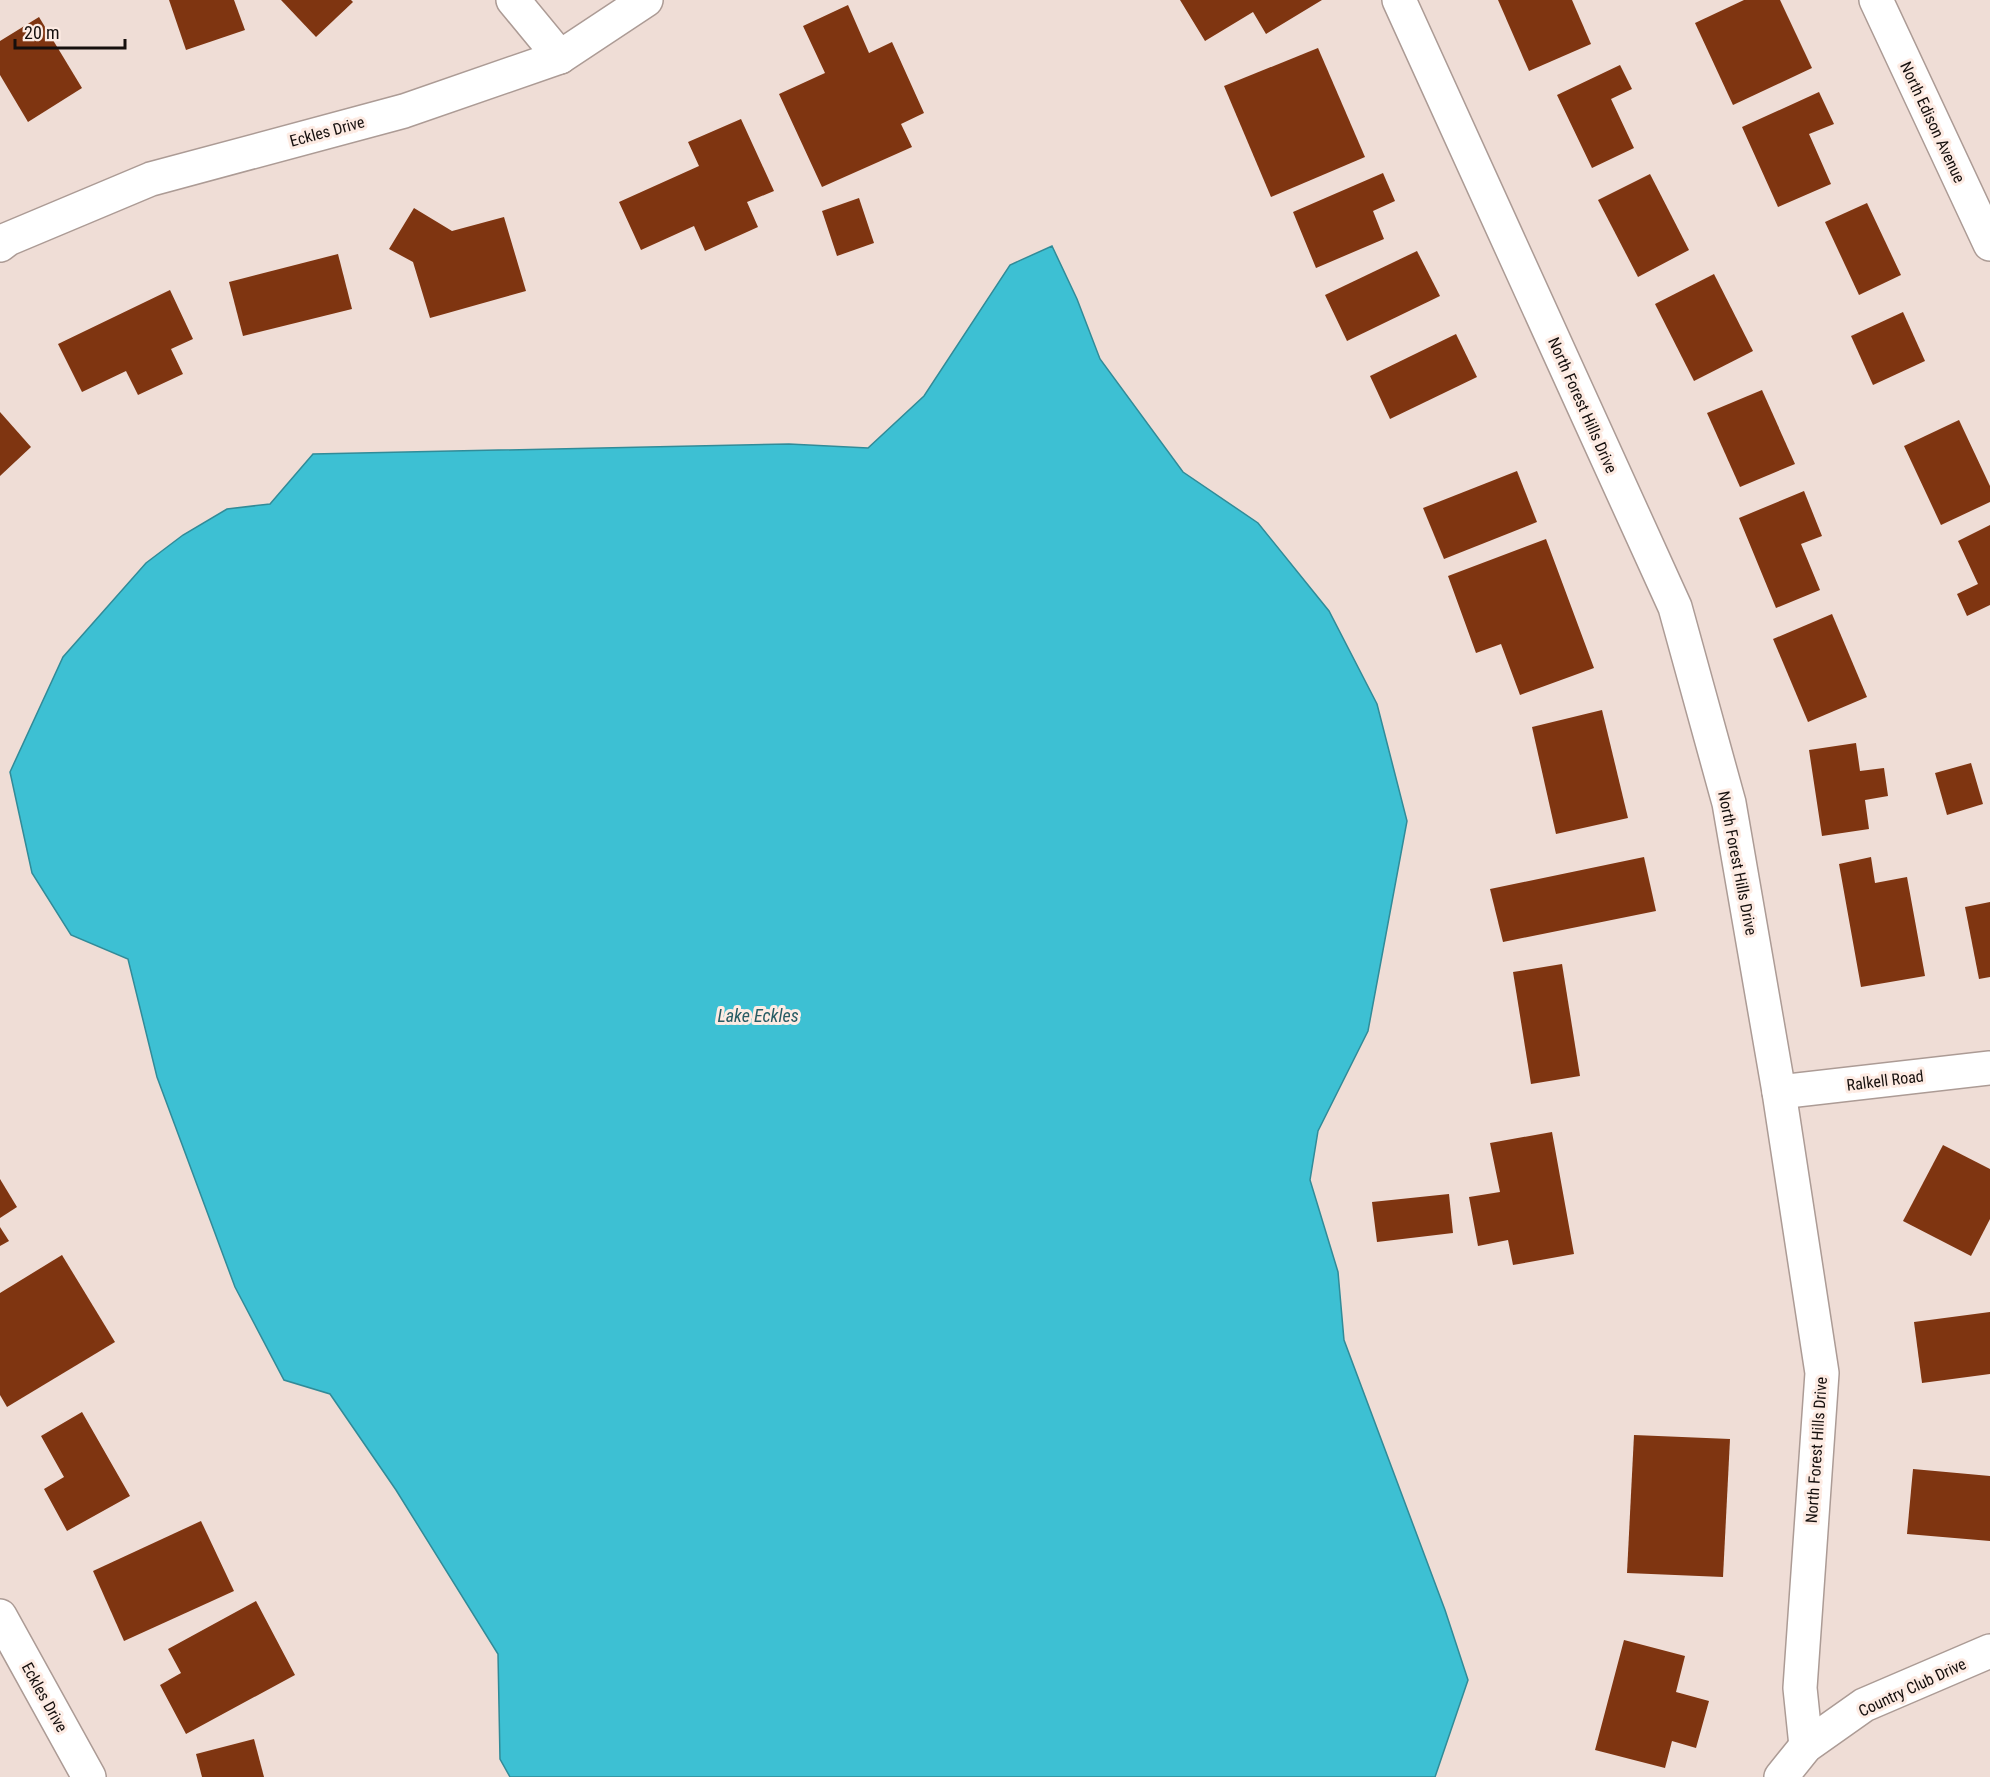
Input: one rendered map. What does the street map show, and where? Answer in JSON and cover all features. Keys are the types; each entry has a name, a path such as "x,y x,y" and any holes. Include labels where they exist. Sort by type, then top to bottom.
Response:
{"street":[{"path":"513,0 560,57"},
{"name":"Eckles Drive","path":"0,245 8,239 151,179 404,111 560,57 646,0"},
{"name":"North Forest Hills Drive","path":"1399,0 1675,607 1729,803 1779,1092 1822,1373 1800,1688 1806,1746"},
{"name":"North Edison Avenue","path":"1876,0 1990,244"},
{"name":"Ralkell Road","path":"1779,1092 1990,1068"},
{"name":"Eckles Drive","path":"0,1616 89,1777"},
{"name":"Country Club Drive","path":"1806,1746 1864,1705 1990,1651"},
{"path":"1781,1777 1806,1746"}],"water":[{"name":"Lake Eckles","path":"1052,246 1077,299 1100,359 1183,472 1258,523 1329,611 1377,704 1407,821 1368,1031 1318,1131 1310,1180 1338,1272 1344,1340 1445,1610 1468,1680 1435,1777 510,1777 500,1759 498,1654 396,1490 330,1394 284,1380 235,1287 157,1077 128,959 71,935 32,873 10,772 63,657 146,563 183,535 227,509 270,504 313,454 789,444 868,448 924,396 1010,265"}],"building":[{"path":"169,0 234,0 245,30 186,50"},
{"path":"281,0 351,0 353,2 316,37"},
{"path":"1180,0 1322,0 1266,34 1253,12 1205,41"},
{"path":"1498,0 1572,0 1591,44 1529,71"},
{"path":"1744,0 1780,0 1812,68 1733,105 1695,23"},
{"path":"848,5 869,53 892,42 924,113 901,124 912,147 822,187 779,94 825,73 803,26"},
{"path":"39,17 82,88 28,122 0,75 0,41"},
{"path":"1318,48 1365,157 1271,197 1224,86"},
{"path":"1620,65 1632,89 1611,99 1634,148 1592,168 1557,95"},
{"path":"1819,92 1834,124 1809,134 1831,184 1778,207 1742,127"},
{"path":"741,119 774,191 747,202 758,227 705,251 694,226 641,250 619,202 699,166 688,142"},
{"path":"1383,173 1395,201 1373,211 1384,239 1316,268 1293,212"},
{"path":"1650,174 1689,250 1638,277 1598,200"},
{"path":"859,198 874,243 837,256 822,211"},
{"path":"1867,203 1901,275 1859,295 1825,222"},
{"path":"414,208 452,231 504,217 526,291 430,318 413,262 389,249"},
{"path":"1417,251 1440,296 1347,341 1325,295"},
{"path":"338,254 352,309 243,336 229,282"},
{"path":"1714,274 1753,351 1694,381 1655,304"},
{"path":"170,290 193,339 171,349 183,374 138,395 126,371 82,392 58,344"},
{"path":"1903,312 1925,361 1873,385 1851,336"},
{"path":"1456,334 1477,377 1390,419 1370,376"},
{"path":"1762,390 1795,464 1740,487 1707,413"},
{"path":"0,412 31,447 0,476"},
{"path":"1959,420 1990,486 1990,502 1941,525 1904,446"},
{"path":"1517,471 1537,522 1444,559 1423,508"},
{"path":"1804,491 1822,536 1801,544 1820,590 1776,608 1739,518"},
{"path":"1990,525 1990,605 1967,616 1957,594 1978,584 1958,541"},
{"path":"1546,539 1594,668 1520,695 1501,644 1476,653 1448,576"},
{"path":"1832,614 1867,697 1808,722 1773,639"},
{"path":"1602,710 1628,818 1556,834 1532,727"},
{"path":"1856,743 1860,771 1884,768 1888,796 1865,800 1869,829 1822,836 1809,750"},
{"path":"1971,763 1983,804 1947,815 1935,773"},
{"path":"1644,857 1656,911 1503,942 1490,889"},
{"path":"1871,857 1875,883 1907,877 1925,976 1861,987 1839,864"},
{"path":"1990,902 1990,977 1979,979 1965,907"},
{"path":"1562,964 1580,1076 1531,1084 1513,972"},
{"path":"1552,1132 1574,1254 1513,1265 1508,1240 1478,1246 1469,1197 1500,1192 1490,1143"},
{"path":"1943,1145 1990,1169 1990,1219 1971,1256 1903,1221"},
{"path":"0,1179 17,1207 0,1218"},
{"path":"1449,1194 1453,1233 1377,1242 1372,1202"},
{"path":"0,1227 9,1241 0,1246"},
{"path":"62,1255 115,1342 7,1407 0,1395 0,1293"},
{"path":"1990,1312 1990,1374 1922,1383 1914,1322"},
{"path":"82,1412 130,1496 67,1531 44,1489 64,1477 41,1436"},
{"path":"1634,1435 1730,1439 1723,1577 1627,1573"},
{"path":"1913,1469 1990,1476 1990,1541 1907,1534"},
{"path":"201,1521 234,1591 124,1641 93,1571"},
{"path":"256,1601 295,1675 186,1734 160,1685 181,1673 168,1649"},
{"path":"1624,1640 1685,1656 1676,1692 1709,1701 1696,1748 1672,1741 1665,1768 1595,1750"},
{"path":"254,1739 264,1777 202,1777 196,1754"}]}
